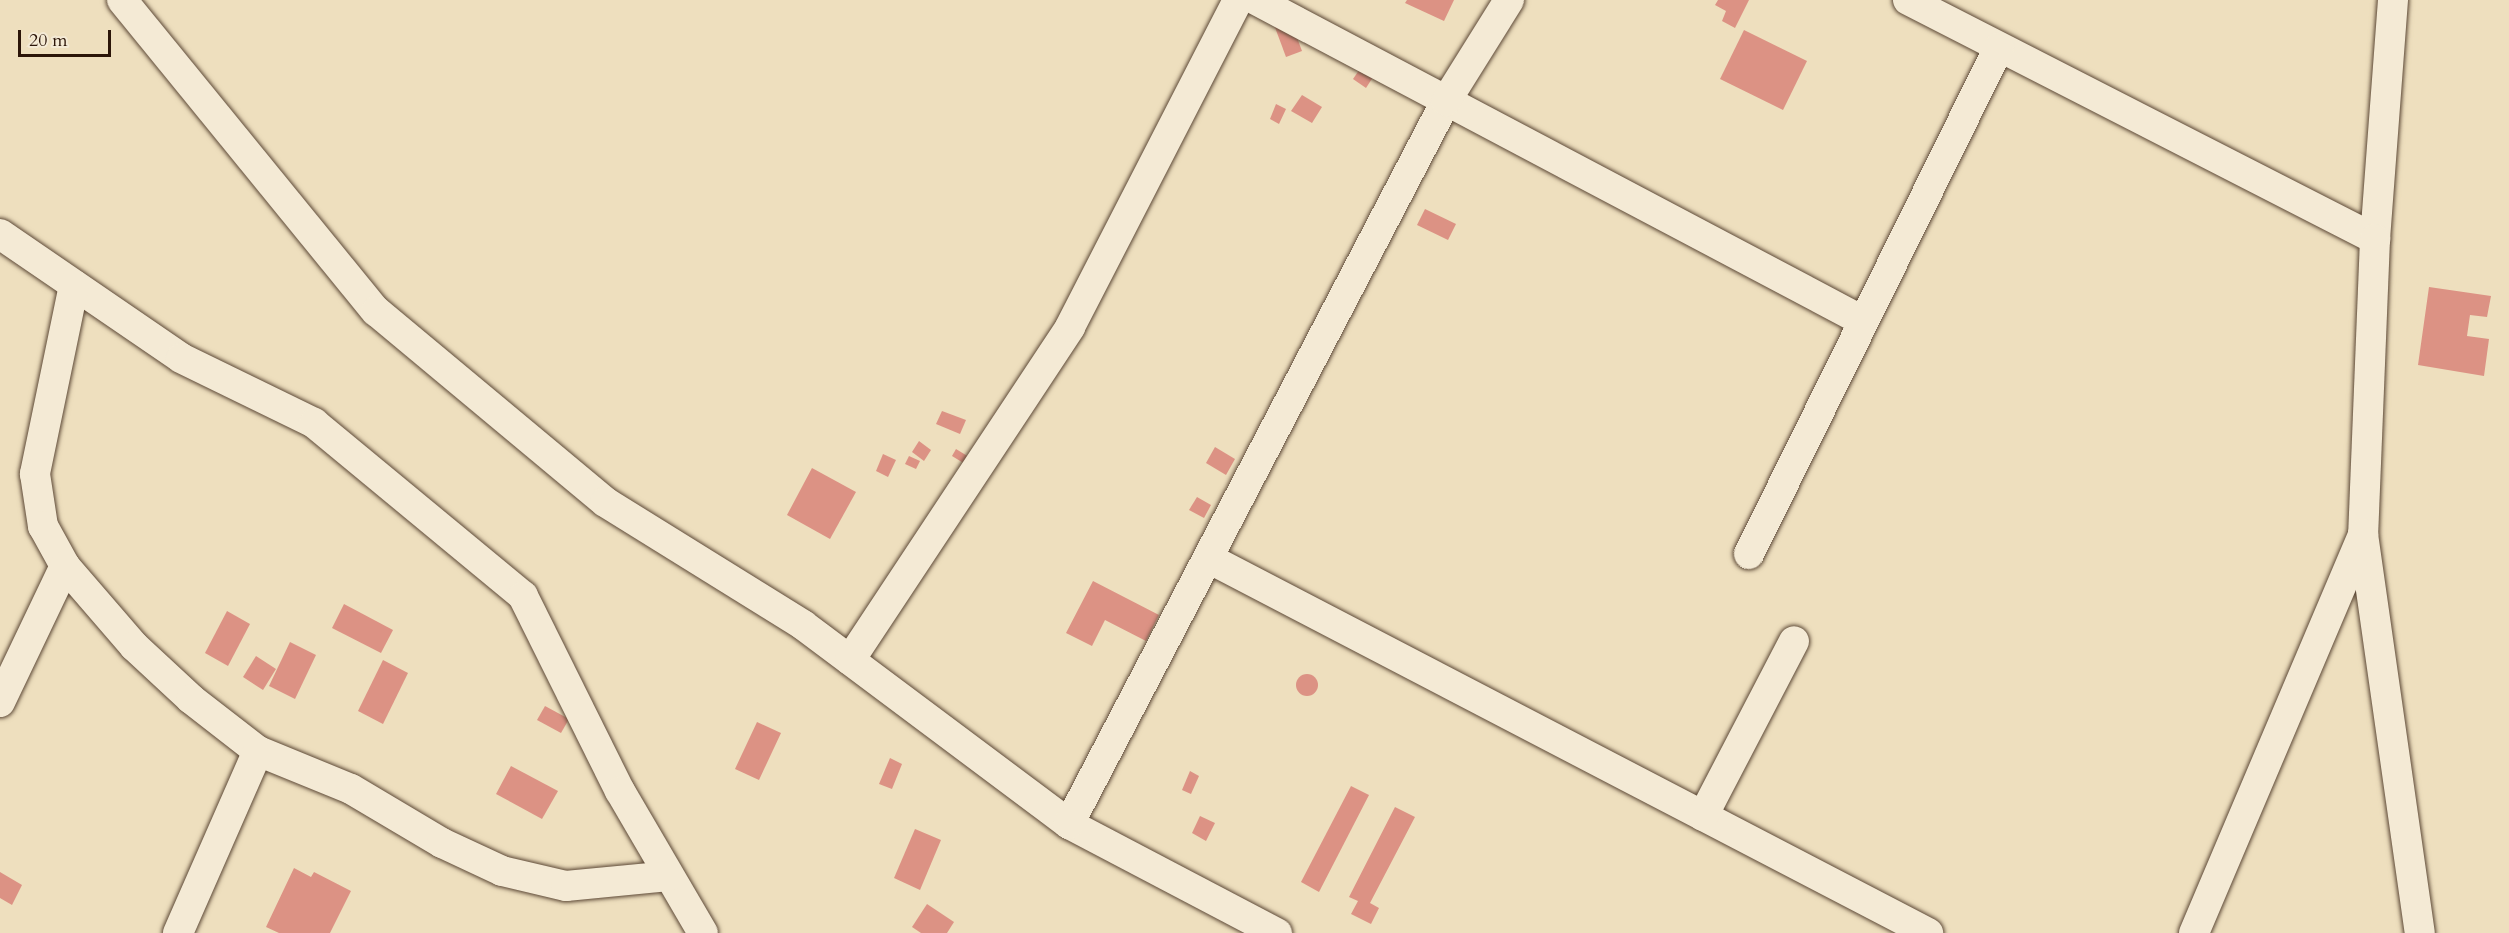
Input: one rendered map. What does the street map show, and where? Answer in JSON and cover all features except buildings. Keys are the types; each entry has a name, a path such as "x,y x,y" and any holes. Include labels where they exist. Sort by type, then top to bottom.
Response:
{"street":[{"path":"122,0 376,312 605,502 803,625 1069,824 1277,933"},
{"path":"850,660 1070,327 1238,0"},
{"path":"1256,0 1863,321"},
{"path":"1069,824 1446,101 1509,0"},
{"path":"1908,0 2375,239"},
{"path":"2393,0 2375,239 2363,534 2420,933"},
{"path":"1749,554 1999,47"},
{"path":"0,234 181,358 314,423 523,596 620,791 703,933"},
{"path":"74,285 35,474 43,526 65,566 134,646 191,699 258,751 351,789 442,843 502,871 566,886 669,876"},
{"path":"2194,933 2363,534"},
{"path":"1208,558 1928,933"},
{"path":"0,702 65,566"},
{"path":"1703,816 1794,641"},
{"path":"178,933 258,751"}]}
